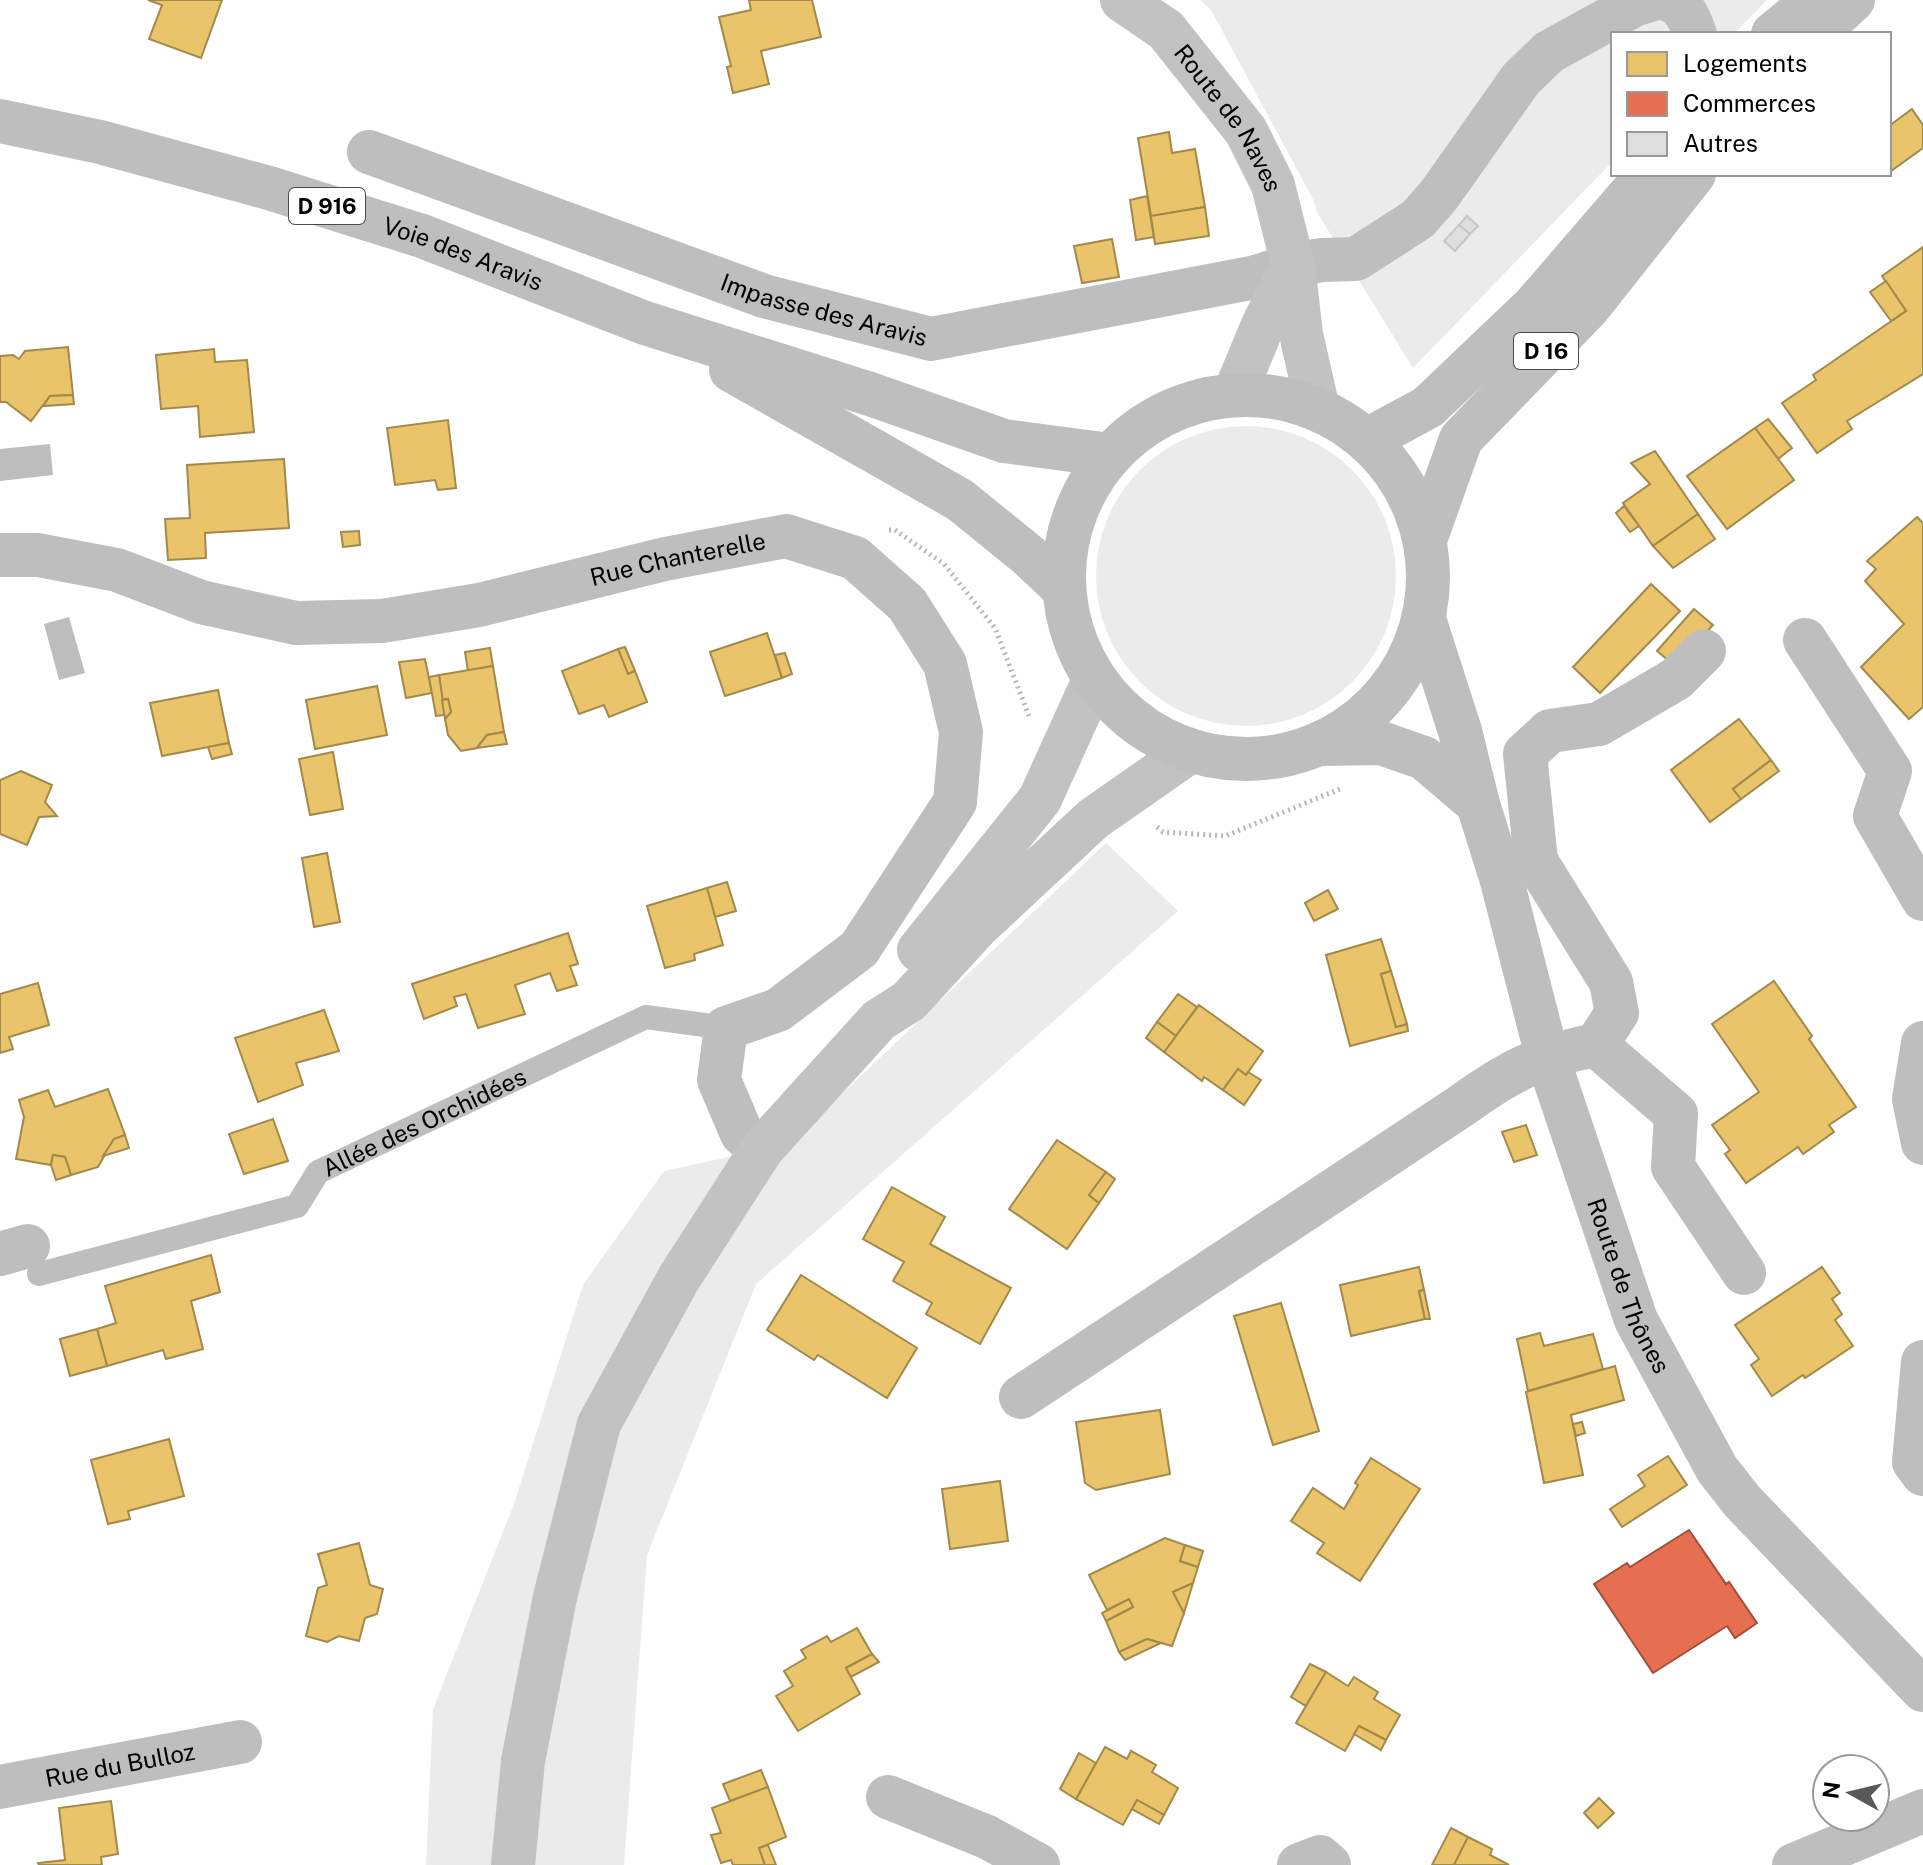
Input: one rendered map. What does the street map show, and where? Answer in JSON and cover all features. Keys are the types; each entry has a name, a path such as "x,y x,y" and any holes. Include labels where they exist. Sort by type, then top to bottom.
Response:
{"main road":[{"name":"Route de Naves","path":"1122,0 1166,30 1246,131 1273,185 1293,265 1301,334 1318,409"},
{"name":"Impasse des Aravis","path":"369,152 764,296 931,339 1256,277 1293,265 1356,259 1418,219 1439,195 1521,79 1549,52 1636,4 1650,0"},
{"path":"1669,0 1676,2 1689,18 1694,32"},
{"path":"1775,32 1814,0"},
{"path":"1818,32 1853,0"},
{"name":"Voie des Aravis","path":"0,121 100,142 269,188 422,236 645,323 870,394 1004,441 1110,455"},
{"name":"D 16","path":"1367,440 1428,407 1460,377 1534,306 1646,176"},
{"name":"D 16","path":"1425,540 1461,439 1588,308 1692,176"},
{"path":"1234,395 1263,325 1293,265"},
{"name":"Voie des Aravis","path":"645,323 960,500 1063,588"},
{"path":"1322,744 1357,723 1387,694 1410,659 1424,619 1429,580 1425,540 1413,503 1393,469 1367,440 1318,409 1277,397 1234,395 1188,404 1146,424 1110,455 1083,495 1066,540 1063,588 1068,621 1078,651 1094,680 1135,724 1189,752 1240,761 1322,744 1381,743 1424,758 1478,804"},
{"name":"Rue Chanterelle","path":"0,555 38,555 117,570 201,602 296,623 382,621 479,605 665,559 786,536 855,558 907,604 945,664 961,732 955,802 859,949 778,1010 726,1028"},
{"name":"Route de Thônes","path":"1424,619 1460,731 1547,1056 1636,1320 1717,1469 1742,1501 1923,1690"},
{"path":"1805,640 1890,771 1875,816 1923,899"},
{"path":"1021,1397 1504,1075 1547,1056 1596,1045 1617,1013 1611,982 1536,861 1525,754 1550,731 1599,724 1676,679 1704,651"},
{"path":"879,1020 890,986 1040,799 1094,680"},
{"path":"513,1865 523,1761 552,1612 599,1424 679,1278 762,1149 879,1020 909,1001 976,928 1093,819 1189,752"},
{"path":"726,1028 719,1080 742,1134 762,1149"},
{"path":"1923,1043 1914,1099 1923,1143"},
{"path":"1596,1045 1676,1114 1673,1167 1744,1273"},
{"path":"1923,1362 1914,1462 1923,1474"},
{"name":"Rue du Bulloz","path":"0,1787 240,1742"},
{"path":"888,1797 987,1837 1038,1865"},
{"path":"1794,1865 1923,1811"},
{"path":"1299,1865 1320,1857 1329,1865"}],"lane":[{"name":"Allée des Orchidées","path":"22,1258 297,1206 318,1172 646,1017 726,1028"}],"path":[{"path":"1163,832 1225,836 1345,787"}],"shaded area":[{"path":"1200,0 1767,0 1736,32 1611,32 1611,163 1413,368 1318,214 1313,199 1211,10"},
{"path":"1246,426 1275,429 1303,437 1329,451 1352,470 1371,493 1385,519 1393,547 1396,576 1393,605 1385,633 1371,659 1352,682 1329,701 1303,715 1275,723 1246,726 1217,723 1189,715 1163,701 1140,682 1121,659 1107,633 1099,605 1096,576 1099,547 1107,519 1121,493 1140,470 1163,451 1189,437 1217,429"},
{"path":"50,444 53,475 0,481 0,449"},
{"path":"69,617 85,673 59,680 44,624"},
{"path":"1106,843 1178,911 756,1284 647,1555 624,1865 426,1865 433,1709 514,1504 583,1285 664,1171 789,1144"}],"building: Logements":[{"path":"148,0 222,0 201,58 149,39 162,5"},
{"path":"749,0 812,0 821,37 761,51 769,84 733,93 727,67 731,66 719,17 751,10"},
{"path":"1912,109 1923,125 1923,148 1891,171 1891,125"},
{"path":"1169,132 1172,153 1195,149 1205,207 1151,216 1138,138"},
{"path":"1147,196 1154,237 1136,240 1130,200"},
{"path":"1205,207 1209,236 1155,244 1151,216"},
{"path":"1112,239 1119,277 1082,283 1074,246"},
{"path":"1923,247 1923,374 1847,421 1852,429 1817,453 1782,403 1816,380 1813,375 1906,311 1882,276"},
{"path":"1886,281 1906,311 1891,321 1870,292"},
{"path":"68,347 73,395 50,396 31,421 6,402 0,402 0,356 13,355 19,359 25,351"},
{"path":"214,349 215,362 247,360 254,432 200,437 198,406 161,409 156,355"},
{"path":"73,395 74,404 43,406 50,396"},
{"path":"1768,419 1792,448 1778,459 1755,428"},
{"path":"448,420 456,488 438,490 435,480 395,485 387,428"},
{"path":"1755,428 1794,480 1727,529 1687,476"},
{"path":"1655,451 1698,514 1653,546 1623,503 1650,484 1631,463"},
{"path":"284,459 289,528 205,533 206,558 168,560 165,519 190,518 187,465"},
{"path":"1624,506 1639,526 1630,532 1616,513"},
{"path":"1698,514 1715,539 1673,568 1653,546"},
{"path":"1917,517 1923,523 1923,707 1909,719 1861,667 1904,624 1865,581 1876,569 1867,561"},
{"path":"359,531 360,545 343,547 341,532"},
{"path":"1651,584 1680,611 1600,693 1573,667"},
{"path":"1694,609 1713,625 1675,666 1657,651"},
{"path":"767,633 782,678 725,696 710,652"},
{"path":"625,647 635,671 628,674 618,649"},
{"path":"490,648 493,666 468,671 465,652"},
{"path":"618,649 628,674 635,671 647,702 609,717 604,705 579,714 562,671"},
{"path":"785,653 792,674 782,678 775,655"},
{"path":"425,659 432,693 406,698 399,662"},
{"path":"493,666 504,732 487,735 477,748 461,751 448,735 445,719 451,712 448,699 442,700 439,675"},
{"path":"439,675 445,715 436,716 429,677"},
{"path":"377,686 387,735 315,749 306,700"},
{"path":"218,690 229,743 162,756 150,703"},
{"path":"448,699 451,712 445,719 442,700"},
{"path":"1739,719 1771,760 1733,789 1741,799 1710,822 1671,770"},
{"path":"504,732 507,744 477,748 487,735"},
{"path":"229,743 232,754 212,759 208,747"},
{"path":"333,752 343,809 310,815 299,759"},
{"path":"1771,760 1779,771 1741,799 1733,789"},
{"path":"21,771 52,785 45,802 57,816 39,817 27,845 0,834 0,780"},
{"path":"327,853 340,922 314,927 302,858"},
{"path":"727,882 736,911 715,917 707,888"},
{"path":"707,888 723,945 694,954 695,960 665,968 647,906"},
{"path":"1328,890 1338,909 1314,921 1305,903"},
{"path":"568,933 578,964 570,966 577,985 557,991 550,973 515,985 525,1014 478,1028 466,994 454,997 457,1006 424,1019 412,984"},
{"path":"1381,939 1391,971 1381,974 1396,1027 1407,1024 1408,1031 1350,1046 1326,955"},
{"path":"1391,971 1407,1024 1396,1027 1381,974"},
{"path":"1774,981 1856,1107 1829,1125 1834,1132 1803,1154 1798,1147 1746,1183 1725,1154 1730,1150 1712,1125 1759,1092 1712,1024"},
{"path":"38,983 49,1025 9,1037 13,1049 0,1053 0,994"},
{"path":"1178,994 1197,1007 1176,1036 1157,1022"},
{"path":"1199,1005 1263,1051 1246,1075 1238,1069 1223,1090 1204,1077 1202,1081 1164,1052"},
{"path":"324,1010 339,1051 296,1063 303,1085 258,1102 235,1038"},
{"path":"1157,1022 1176,1036 1164,1052 1146,1038"},
{"path":"1238,1069 1261,1080 1244,1105 1223,1090"},
{"path":"108,1089 125,1135 114,1139 98,1167 71,1175 65,1157 53,1155 51,1165 16,1159 24,1117 19,1100 48,1090 55,1107"},
{"path":"273,1119 288,1161 244,1174 229,1134"},
{"path":"1526,1125 1537,1155 1514,1162 1502,1132"},
{"path":"125,1135 129,1148 103,1156 114,1139"},
{"path":"1057,1140 1106,1172 1089,1195 1099,1203 1067,1249 1009,1209"},
{"path":"53,1155 65,1157 71,1175 56,1180 51,1165"},
{"path":"1106,1172 1115,1179 1099,1203 1089,1195"},
{"path":"892,1187 945,1217 930,1244 1011,1288 980,1344 926,1314 932,1303 893,1281 904,1262 863,1239"},
{"path":"211,1255 220,1292 191,1301 203,1349 166,1359 163,1350 107,1366 97,1329 116,1323 105,1286"},
{"path":"1419,1267 1424,1290 1419,1291 1425,1319 1351,1336 1340,1285"},
{"path":"1822,1267 1840,1293 1832,1299 1842,1314 1835,1320 1853,1346 1772,1396 1751,1365 1759,1359 1735,1325"},
{"path":"801,1275 917,1348 887,1398 818,1355 814,1360 767,1330"},
{"path":"1424,1290 1430,1319 1425,1319 1419,1291"},
{"path":"1281,1303 1319,1431 1273,1445 1234,1316"},
{"path":"97,1329 107,1366 70,1376 60,1339"},
{"path":"1540,1333 1544,1346 1593,1334 1603,1369 1528,1391 1517,1339"},
{"path":"1615,1366 1624,1400 1571,1415 1583,1475 1544,1483 1526,1392"},
{"path":"1160,1410 1170,1474 1096,1490 1085,1483 1076,1422"},
{"path":"1582,1422 1585,1433 1576,1436 1573,1424"},
{"path":"169,1439 184,1496 128,1511 130,1519 108,1524 91,1460"},
{"path":"1668,1456 1687,1485 1622,1527 1610,1509 1645,1486 1638,1475"},
{"path":"1371,1458 1420,1489 1360,1581 1317,1553 1324,1543 1291,1521 1313,1488 1344,1509 1358,1485 1355,1483"},
{"path":"1000,1481 1008,1541 950,1549 942,1489"},
{"path":"1165,1538 1185,1545 1180,1561 1198,1567 1193,1583 1173,1592 1184,1613 1172,1646 1147,1639 1119,1652 1106,1621 1133,1607 1129,1599 1107,1610 1089,1575"},
{"path":"359,1543 370,1585 383,1589 377,1614 365,1618 359,1641 339,1636 327,1642 306,1636 318,1588 327,1585 318,1554"},
{"path":"1185,1545 1203,1551 1198,1567 1180,1561"},
{"path":"1193,1583 1184,1613 1173,1592"},
{"path":"1129,1599 1133,1607 1106,1621 1102,1613"},
{"path":"857,1628 872,1654 846,1668 860,1694 798,1731 776,1696 793,1686 784,1671 806,1658 801,1650 827,1636 831,1642"},
{"path":"1147,1639 1161,1643 1125,1660 1119,1652"},
{"path":"872,1654 879,1662 851,1677 846,1668"},
{"path":"1310,1664 1326,1672 1306,1706 1291,1697"},
{"path":"1326,1672 1348,1686 1354,1677 1378,1692 1374,1699 1400,1715 1386,1740 1359,1726 1345,1751 1296,1723"},
{"path":"1359,1726 1386,1740 1381,1750 1354,1734"},
{"path":"1105,1747 1127,1759 1131,1751 1156,1765 1152,1772 1178,1788 1164,1815 1137,1800 1123,1825 1076,1799"},
{"path":"1079,1753 1096,1763 1076,1799 1060,1789"},
{"path":"761,1770 768,1787 730,1801 723,1784"},
{"path":"768,1787 786,1837 759,1848 765,1865 733,1865 731,1860 721,1863 711,1835 721,1833 712,1808"},
{"path":"1599,1798 1614,1813 1598,1828 1584,1813"},
{"path":"1137,1800 1164,1815 1159,1824 1132,1809"},
{"path":"111,1801 118,1854 101,1857 102,1865 39,1865 65,1860 59,1808"},
{"path":"1451,1828 1468,1837 1454,1865 1432,1865"},
{"path":"1468,1837 1492,1849 1490,1855 1509,1865 1454,1865"},
{"path":"768,1845 776,1865 765,1865 759,1848"}],"building: Commerces":[{"path":"1689,1530 1757,1623 1735,1638 1727,1626 1653,1673 1594,1584 1627,1563 1630,1567"}],"building: Autres":[{"path":"1467,216 1478,226 1470,234 1459,225"},
{"path":"1459,225 1470,234 1455,251 1444,241"}]}
